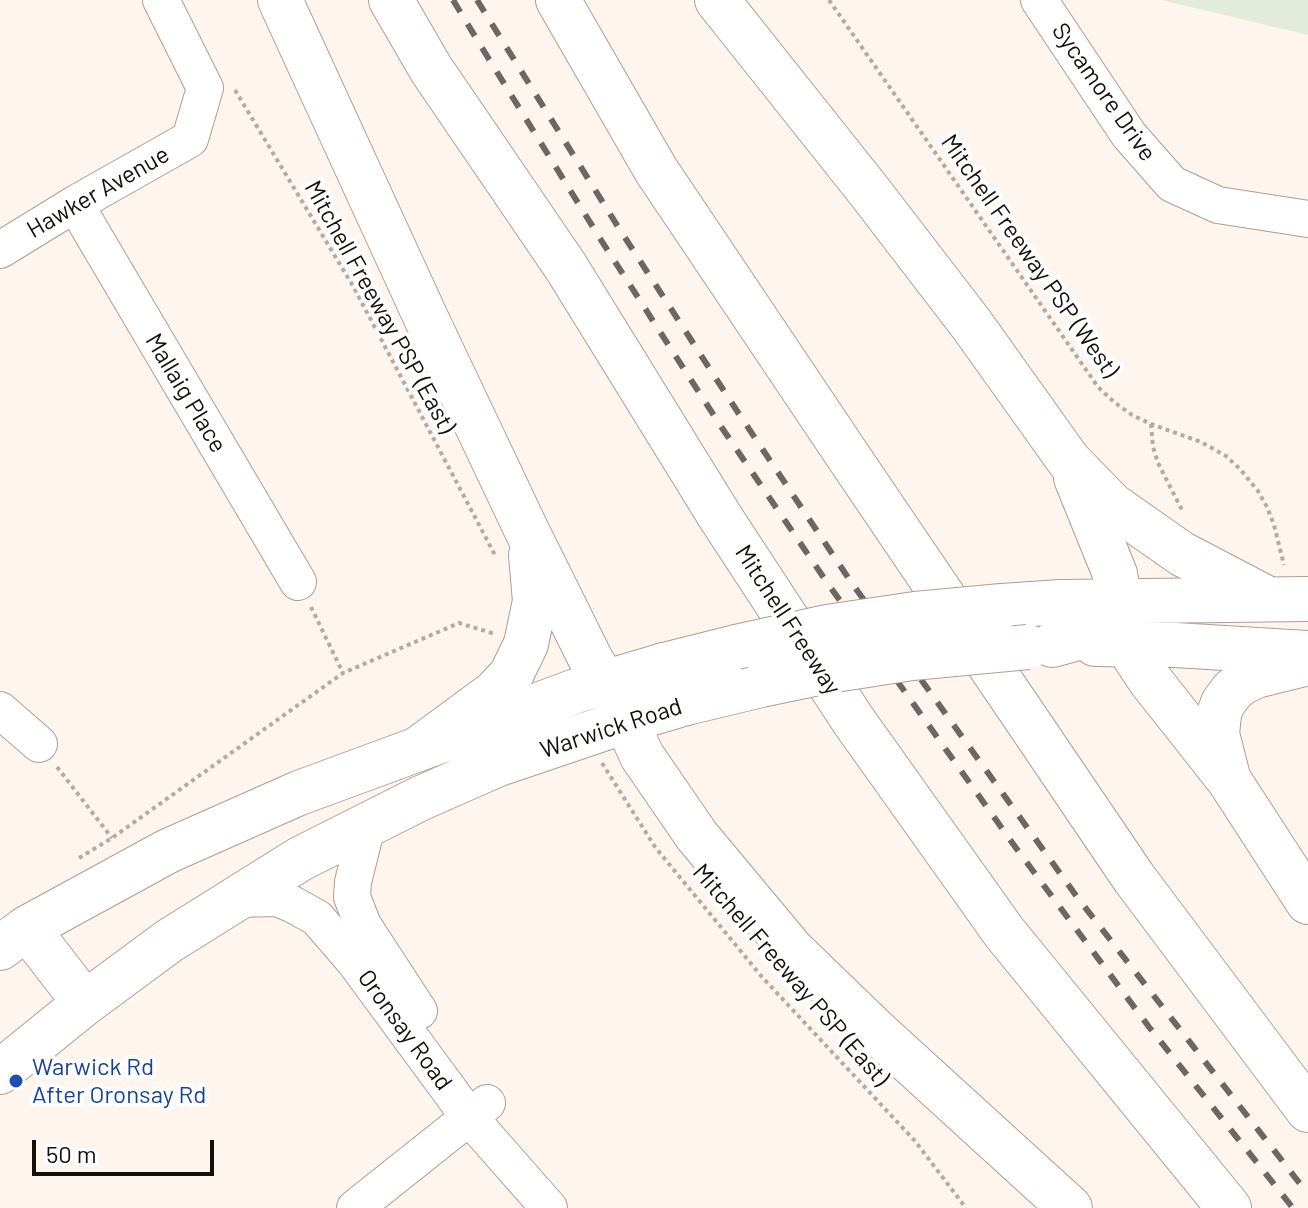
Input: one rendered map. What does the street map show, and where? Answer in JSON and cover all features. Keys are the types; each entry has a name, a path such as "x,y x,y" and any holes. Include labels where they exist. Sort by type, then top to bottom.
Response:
{"main road":[{"path":"280,0 526,529 591,660 621,699 642,756 697,836 792,950 1070,1208"},
{"name":"Mitchell Freeway","path":"391,0 431,69 566,267 719,515 853,720 1004,932 1229,1208"},
{"path":"558,0 656,170 843,449 1134,878 1308,1110"},
{"path":"717,0 972,325 1069,461 1112,505 1182,554 1287,588"},
{"path":"1069,461 1115,574 1118,623 1150,680 1229,780 1308,902"},
{"path":"418,749 494,693 511,675 526,644 535,601 526,529"},
{"name":"Warwick Road","path":"14,938 168,851 299,793 418,749 621,699 686,703 828,671 898,660 1040,646 1118,623 1287,588"},
{"name":"Warwick Road","path":"0,1072 85,1003 169,941 234,899 300,859 419,799 496,765 621,699 664,665 827,627 915,614 1061,602 1118,623 1308,653"},
{"path":"1229,780 1217,734 1223,703 1241,683 1256,676 1308,663"},
{"path":"14,938 85,1003"}],"street":[{"name":"Hawker Avenue","path":"0,250 190,139 205,88 161,0"},
{"name":"Sycamore Drive","path":"1039,0 1129,135 1172,184 1218,205 1308,219"},
{"name":"Mallaig Place","path":"75,204 298,582"},
{"path":"0,710 39,744"},
{"name":"Oronsay Road","path":"367,826 352,897 363,925 444,1048 478,1110 578,1208"},
{"name":"Oronsay Road","path":"234,899 277,898 317,918 478,1110 549,1208"},
{"path":"355,1208 478,1110"}],"path":[{"name":"Mitchell Freeway PSP (West)","path":"829,0 1098,387 1123,409 1226,456 1258,491 1274,525 1287,588"},
{"name":"Mitchell Freeway PSP (East)","path":"235,90 353,286 500,565"},
{"path":"1151,424 1158,463 1188,520"},
{"path":"298,582 343,673"},
{"path":"71,863 112,838 343,673 459,623 497,634"},
{"path":"39,744 112,838"},
{"name":"Mitchell Freeway PSP (East)","path":"599,759 655,847 762,977 915,1141 966,1208"}],"green space":[{"path":"1161,0 1308,0 1308,35"}],"railway":[{"path":"453,0 601,240 720,425 826,581 1016,848 1149,1027 1293,1208"},
{"path":"477,0 620,230 851,582 1077,897 1308,1194"}],"place":[{"name":"Warwick Rd After Oronsay Rd","path":"16,1081"}]}
